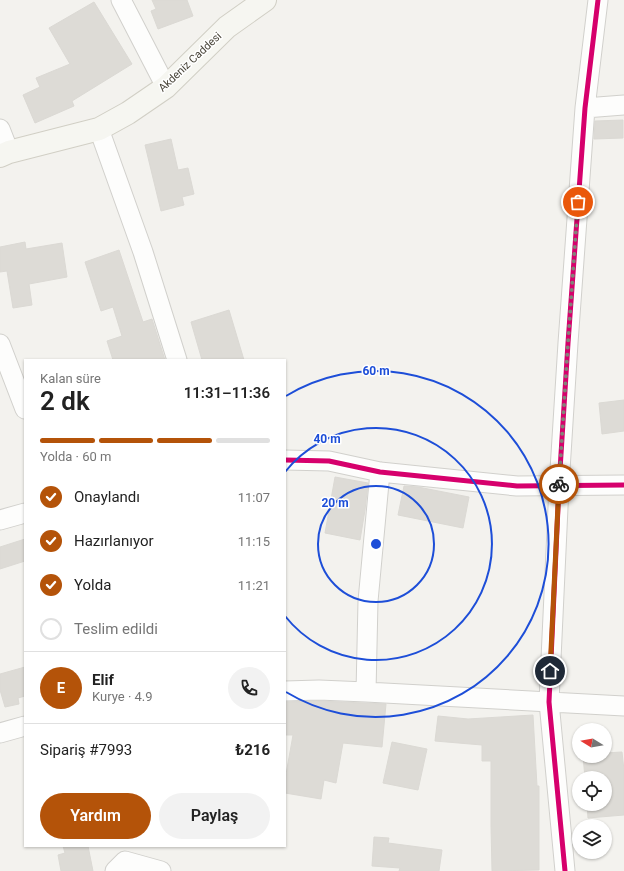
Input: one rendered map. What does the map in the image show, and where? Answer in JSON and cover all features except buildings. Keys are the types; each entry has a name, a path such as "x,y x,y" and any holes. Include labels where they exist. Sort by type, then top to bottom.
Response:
{"street":[{"path":"121,0 166,87"},
{"name":"Akdeniz Caddesi","path":"5,154 99,129 128,113 166,87 227,27 265,0"},
{"path":"565,871 549,702 559,486 568,343 586,108 598,0"},
{"path":"586,108 624,105"},
{"path":"0,129 5,154"},
{"path":"99,129 143,252 177,359"},
{"path":"0,344 24,406"},
{"path":"286,460 329,462 380,472 517,486 624,485"},
{"path":"366,692 368,601 380,472"},
{"path":"0,520 24,513"},
{"path":"286,691 320,690 366,692 624,706"},
{"path":"0,733 24,726"},
{"path":"115,871 125,861 161,871"}],"cycle path":[{"path":"565,871 549,702 559,486 568,343 585,108 598,0"},
{"path":"286,460 329,461 380,472 517,486 624,485"}],"way so far":[{"path":"559,484 578,202"}],"route":[{"path":"550,671 559,484"}]}
